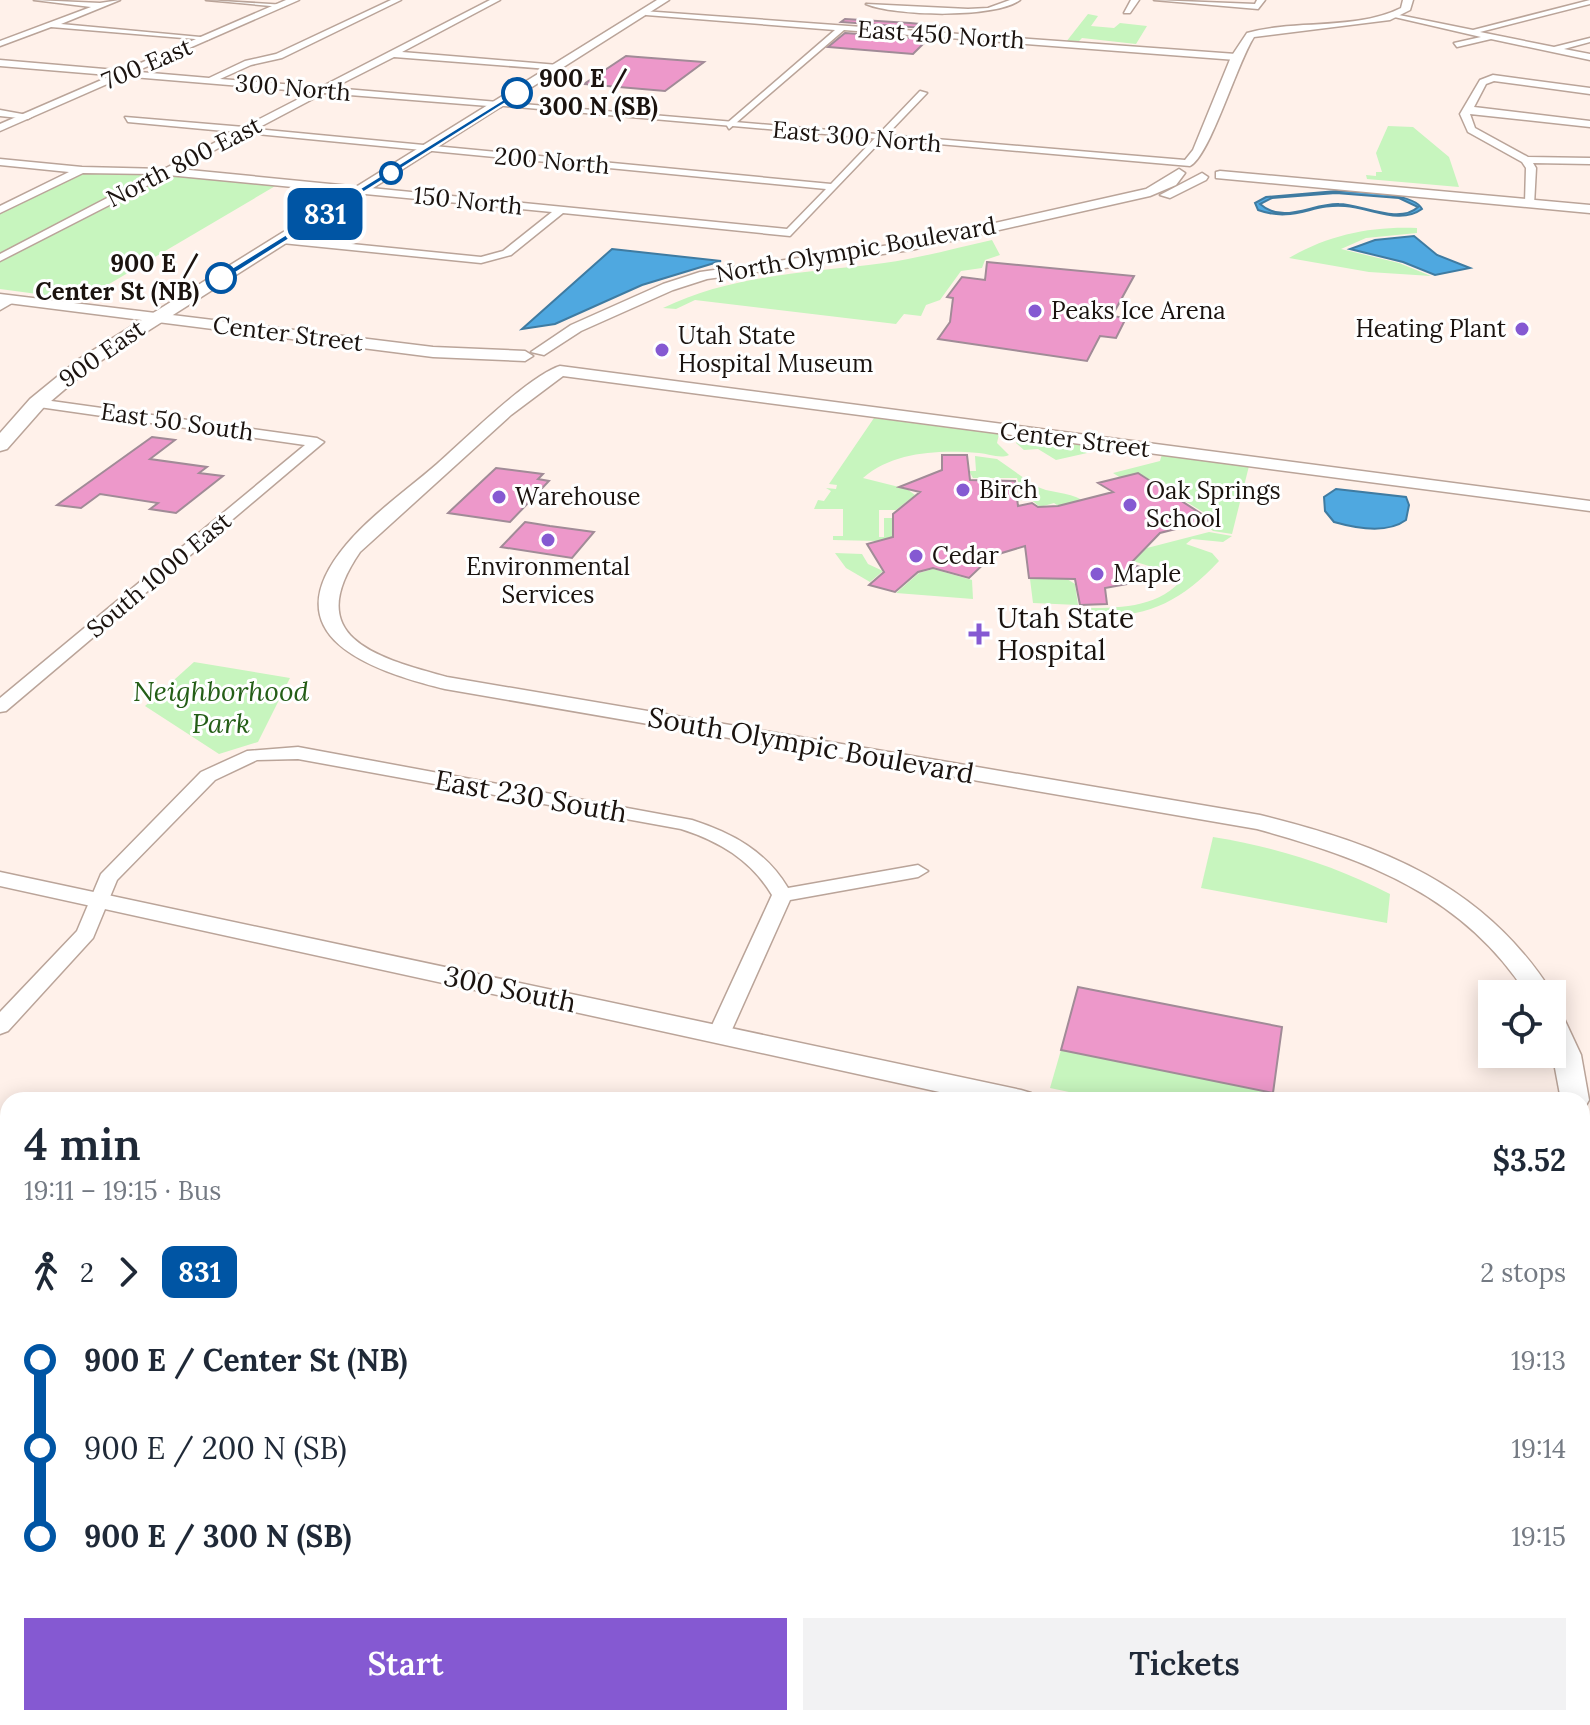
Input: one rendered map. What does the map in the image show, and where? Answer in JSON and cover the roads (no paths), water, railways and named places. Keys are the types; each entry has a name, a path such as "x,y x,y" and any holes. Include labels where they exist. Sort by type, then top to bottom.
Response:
{"main road":[{"name":"900 East","path":"0,445 37,403 85,363 431,149 664,0"}],"street":[{"path":"38,0 103,5"},
{"path":"0,44 116,0"},
{"path":"210,0 282,5"},
{"name":"700 East","path":"0,128 294,0"},
{"path":"210,81 248,63 276,57 397,0"},
{"name":"North 800 East","path":"0,258 496,0"},
{"path":"870,4 977,11 998,10 1016,0"},
{"path":"1127,11 1135,0"},
{"path":"1158,0 1259,3"},
{"path":"1394,16 1405,10 1408,0"},
{"path":"1470,32 1590,2"},
{"path":"953,36 977,11"},
{"name":"East 450 North","path":"646,13 1236,57"},
{"path":"1181,167 1199,150 1236,57 1250,35 1263,30 1394,16 1590,57"},
{"path":"50,25 207,38"},
{"path":"729,126 842,28"},
{"path":"1457,45 1492,36"},
{"path":"1554,49 1590,40"},
{"path":"393,54 558,68"},
{"name":"300 North","path":"0,63 585,113"},
{"path":"1590,91 1491,75 1483,82 1465,114 1471,130 1526,160 1590,161"},
{"path":"833,187 923,93"},
{"path":"1468,109 1590,124"},
{"path":"0,113 28,116"},
{"name":"East 300 North","path":"585,113 1181,167"},
{"name":"200 North","path":"128,119 833,187"},
{"path":"1199,150 1216,167 1315,183 1530,200"},
{"path":"1526,160 1531,168 1530,200"},
{"name":"150 North","path":"0,162 82,170 165,171 792,231 833,187"},
{"path":"1181,167 1216,167 1590,206"},
{"path":"1181,167 1202,177 1216,167"},
{"name":"North Olympic Boulevard","path":"527,363 576,328 687,280 752,267 875,252 1150,192 1172,182 1181,167"},
{"path":"0,210 82,170"},
{"name":"North Olympic Boulevard","path":"560,371 571,367 568,347 574,340 711,282 908,255 1173,194 1202,177"},
{"path":"1173,194 1246,184 1315,183"},
{"path":"282,240 488,259 507,253 561,210"},
{"name":"Center Street","path":"4,301 527,363 571,357 619,372 698,386"},
{"name":"Center Street","path":"527,363 535,373 560,371 698,386 1444,482 1590,506"},
{"name":"South Olympic Boulevard","path":"505,412 527,363"},
{"name":"South Olympic Boulevard","path":"560,371 505,412 353,548 335,569 325,592 325,611 334,629 355,650 395,670 445,683 1260,822 1324,839 1414,876 1464,910 1503,944 1530,980"},
{"name":"East 50 South","path":"37,403 317,442"},
{"name":"South 1000 East","path":"0,707 317,442"},
{"name":"Center Street","path":"1444,482 1590,494"},
{"name":"East 230 South","path":"98,900 108,878 208,776 254,755 298,753 685,824 707,831 751,855 775,879 782,895"},
{"path":"719,1034 782,895 918,871"},
{"name":"300 South","path":"0,879 984,1092"},
{"path":"0,1026 86,933 98,900"},
{"path":"1566,1058 1574,1092"},
{"path":"1564,1092 1569,1067"}],"water":[{"path":"1337,191 1370,193 1408,199 1422,209 1404,216 1395,216 1345,206 1282,214 1258,210 1255,203 1266,197","holes":["1336,193 1399,198 1418,207 1410,212 1390,214 1339,204 1279,213 1260,204 1272,198"]},
{"path":"1414,236 1437,255 1470,268 1435,275 1403,262 1350,249 1375,240"},
{"path":"612,249 721,261 642,285 555,324 522,329"},
{"path":"1336,489 1406,497 1409,505 1406,520 1380,528 1361,528 1334,522 1325,511 1324,497"}],"place":[{"name":"900 E / 300 N (SB)","path":"517,93"},
{"name":"900 E / Center St (NB)","path":"221,278"},
{"name":"Peaks Ice Arena","path":"1035,311"},
{"name":"Heating Plant","path":"1522,329"},
{"name":"Utah State Hospital Museum","path":"662,350"},
{"name":"Birch","path":"963,490"},
{"name":"Warehouse","path":"499,497"},
{"name":"Oak Springs School","path":"1130,505"},
{"name":"Environmental Services","path":"548,540"},
{"name":"Cedar","path":"916,556"},
{"name":"Maple","path":"1097,574"},
{"name":"Utah State Hospital","path":"979,634"}],"park label":[{"name":"Neighborhood Park","path":"221,707"}]}
